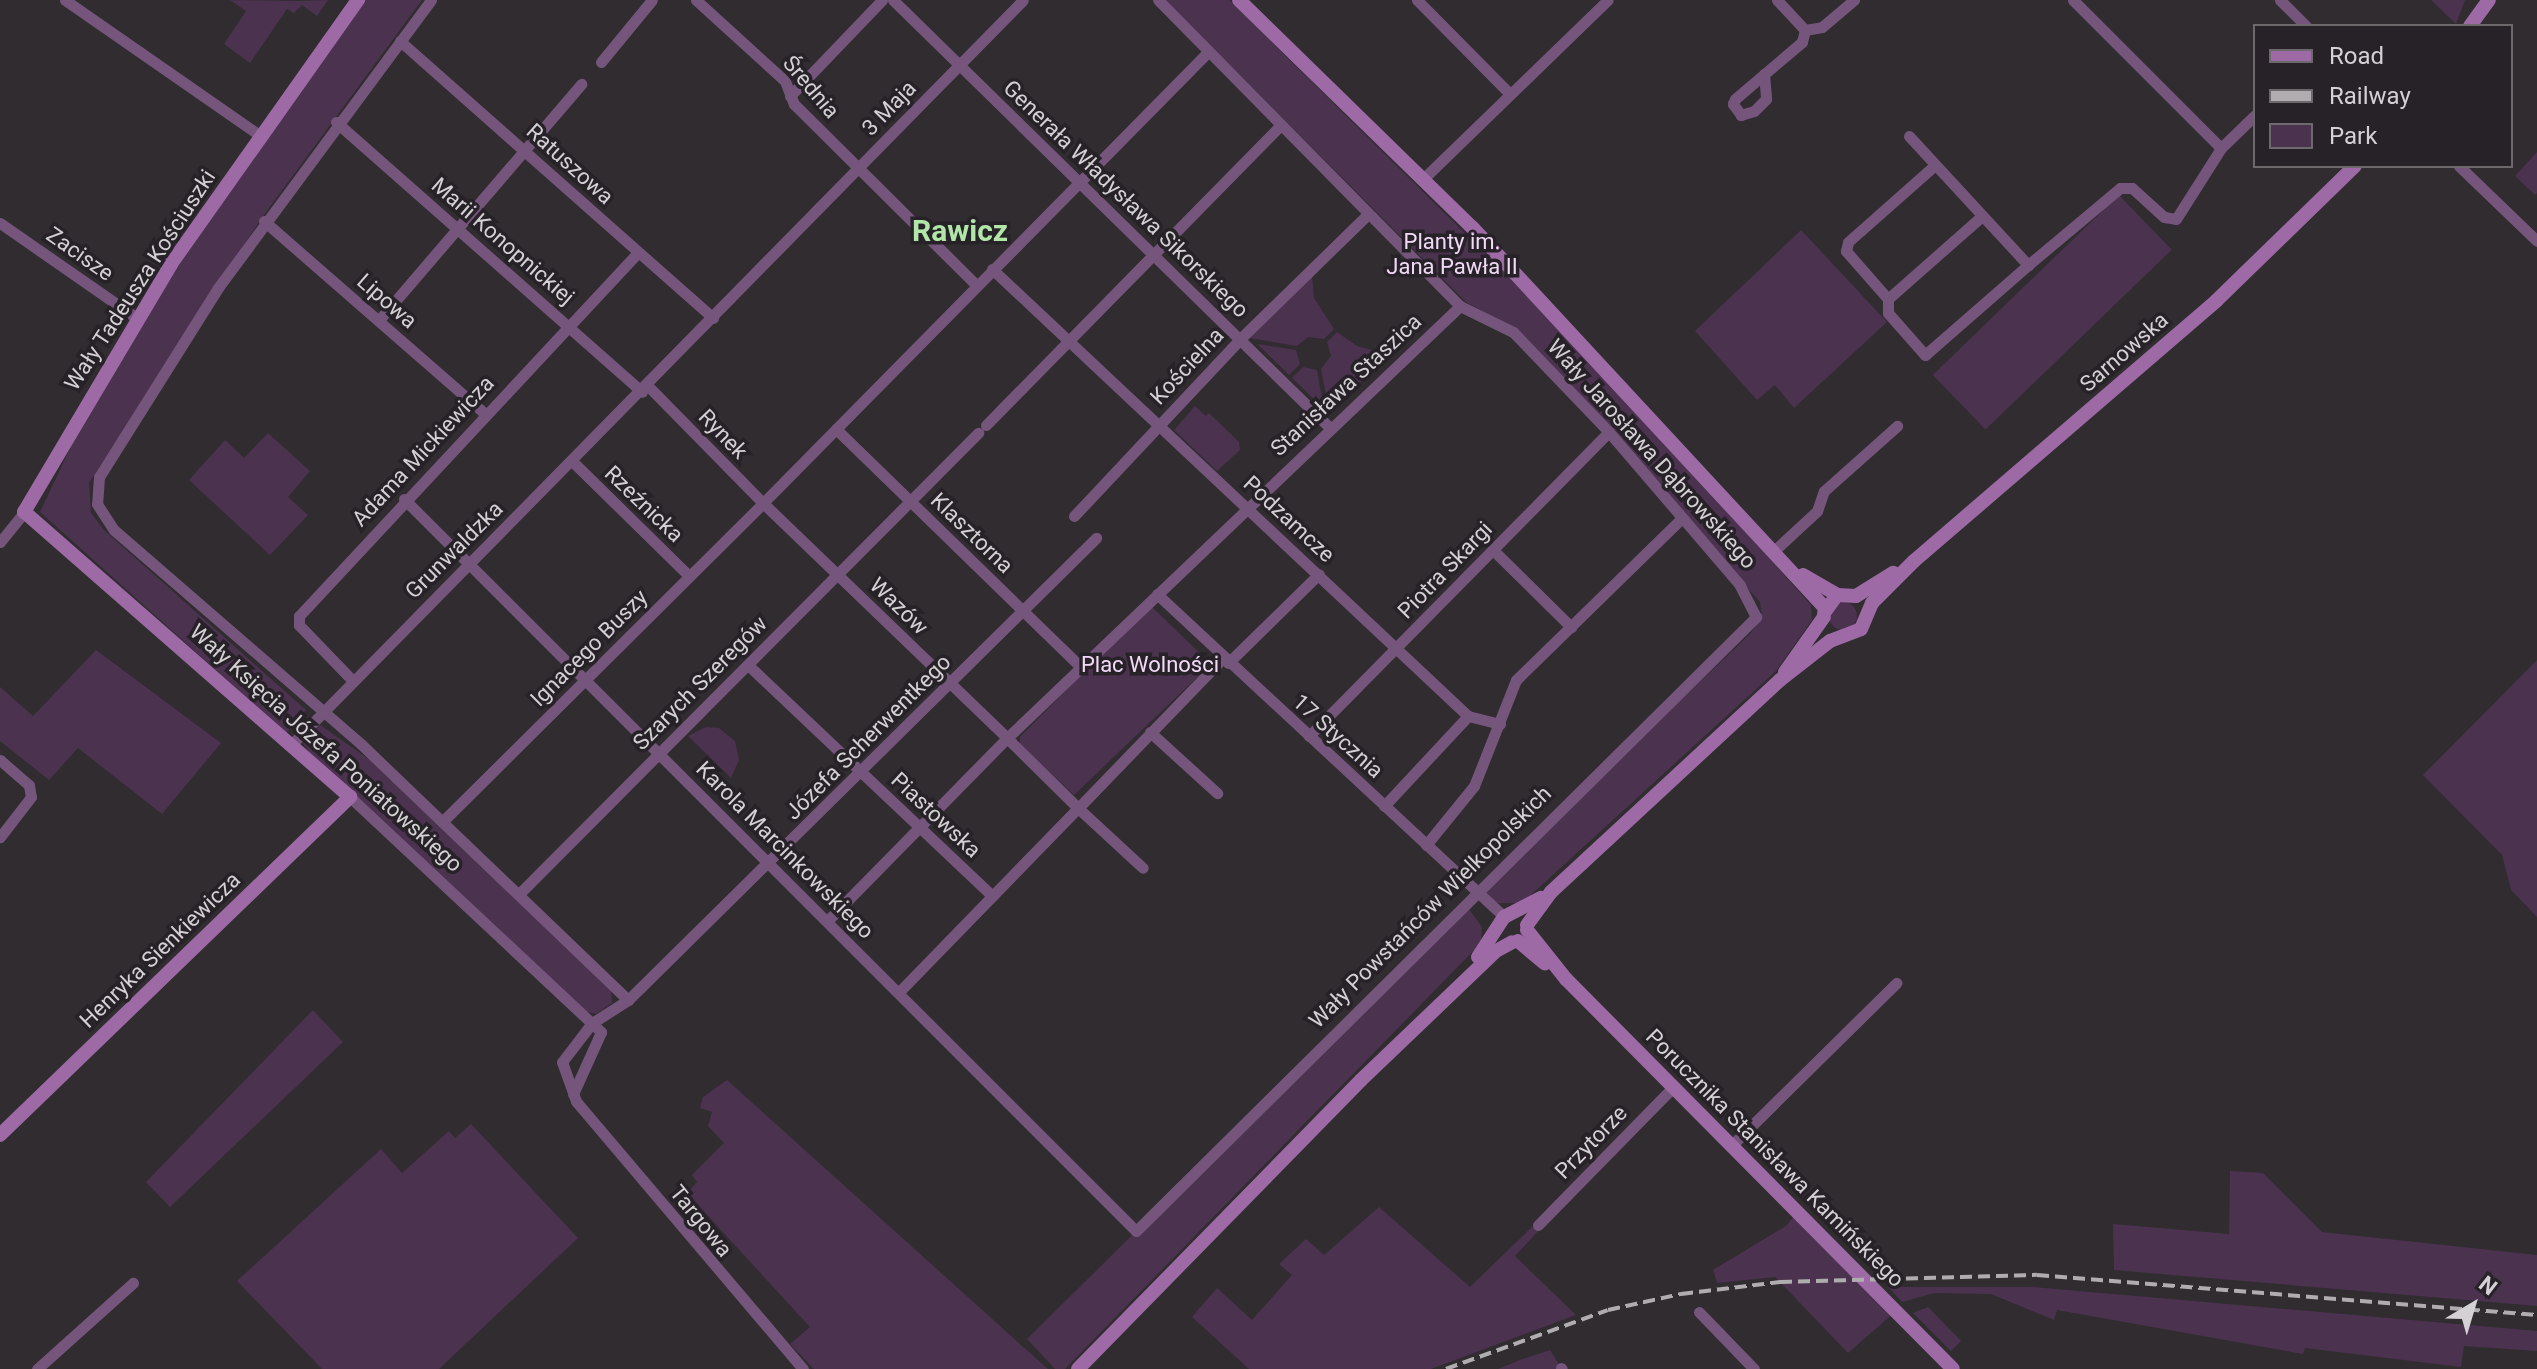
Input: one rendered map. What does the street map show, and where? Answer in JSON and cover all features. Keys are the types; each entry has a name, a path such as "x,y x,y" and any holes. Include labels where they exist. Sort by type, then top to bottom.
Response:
{"street":[{"path":"65,0 262,137"},
{"name":"Wały Tadeusza Kościuszki","path":"24,512 138,319 358,0"},
{"path":"264,221 431,0"},
{"path":"601,62 652,0"},
{"name":"Średnia","path":"696,0 785,81 790,96 858,169 976,285"},
{"path":"790,96 882,0"},
{"name":"Generała Władysława Sikorskiego","path":"893,0 1330,428"},
{"name":"3 Maja","path":"713,318 1023,0"},
{"name":"Wały Jarosława Dąbrowskiego","path":"1158,0 1460,306 1513,332 1609,432 1745,591 1756,617"},
{"name":"Wały Jarosława Dąbrowskiego","path":"1239,0 1423,179 1776,549 1825,612"},
{"path":"1417,0 1510,94"},
{"path":"1423,179 1608,0"},
{"path":"1777,0 1805,30"},
{"path":"1805,30 1822,27 1854,0"},
{"path":"2073,0 2221,148"},
{"path":"2280,0 2304,24"},
{"path":"2470,24 2478,0"},
{"path":"2471,24 2489,0"},
{"path":"1764,74 1802,42 1805,30"},
{"name":"Ratuszowa","path":"400,41 713,318"},
{"path":"763,503 1208,52"},
{"path":"379,320 581,84"},
{"path":"1935,165 1848,242 1846,251 1888,299 1888,313 1925,355 2120,188 2132,188 2164,217 2176,219 2221,148 2253,117"},
{"name":"Marii Konopnickiej","path":"336,122 645,389"},
{"name":"Szarych Szeregów","path":"519,894 911,502 1066,340 1280,126"},
{"path":"1909,136 2028,265"},
{"name":"Sarnowska","path":"1866,612 1914,561 2216,301 2353,168"},
{"path":"2461,168 2537,241"},
{"name":"Kościelna","path":"1074,516 1240,339 1368,214"},
{"path":"1888,299 1982,216"},
{"name":"Lipowa","path":"264,221 484,413"},
{"name":"Wały Księcia Józefa Poniatowskiego","path":"264,221 99,477 97,504 114,530 443,821 628,1000"},
{"name":"Zacisze","path":"0,223 138,319"},
{"name":"Adama Mickiewicza","path":"353,681 298,620 404,499 638,252"},
{"name":"Podzamcze","path":"992,269 1468,716"},
{"name":"Stanisława Staszica","path":"1157,594 1460,306"},
{"path":"645,389 713,318"},
{"name":"Grunwaldzka","path":"291,745 645,389"},
{"name":"Rynek","path":"645,389 763,503"},
{"path":"1776,549 1817,511 1824,491 1897,426"},
{"name":"Klasztorna","path":"836,429 1080,666"},
{"name":"Piotra Skargi","path":"1309,736 1609,432"},
{"name":"Rzeźnicka","path":"572,461 689,576"},
{"name":"Karola Marcinkowskiego","path":"404,499 1136,1231"},
{"name":"Wazów","path":"763,503 1007,738"},
{"name":"Ignacego Buszy","path":"443,821 763,503"},
{"path":"0,542 24,512"},
{"name":"Wały Księcia Józefa Poniatowskiego","path":"24,512 350,797 592,1023"},
{"path":"1426,845 1474,786 1516,680 1681,519"},
{"name":"Józefa Scherwentkego","path":"592,1023 628,1000 862,773 1096,538"},
{"path":"1493,550 1571,627"},
{"name":"Sarnowska","path":"1856,596 1914,561"},
{"name":"Wały Jarosława Dąbrowskiego","path":"1795,571 1837,595"},
{"path":"899,992 1150,732 1319,574"},
{"path":"827,921 1007,738 1157,594"},
{"name":"17 Stycznia","path":"1157,594 1512,926"},
{"path":"1078,1369 1512,926 1780,680 1842,636 1861,629 1866,612 1856,596 1837,595 1780,680"},
{"path":"1825,612 1829,629 1842,636"},
{"name":"Wały Powstańców Wielkopolskich","path":"1136,1231 1474,891 1725,653 1756,617"},
{"name":"Piastowska","path":"748,665 992,896"},
{"path":"1384,806 1468,716 1500,724"},
{"path":"1150,732 1217,793"},
{"path":"1007,738 1143,868"},
{"path":"0,760 26,781 31,792 30,802 0,837"},
{"name":"Henryka Sienkiewicza","path":"0,1135 350,797"},
{"path":"1323,1118 1496,951 1512,926"},
{"name":"Porucznika Stanisława Kamińskiego","path":"1512,926 1953,1369"},
{"path":"1732,1145 1896,983"},
{"path":"573,1094 580,1072 602,1040 592,1023"},
{"name":"Targowa","path":"592,1023 562,1062 573,1094 803,1369"},
{"name":"Przytorze","path":"1538,1225 1673,1087"},
{"path":"37,1369 133,1283"},
{"path":"1699,1312 1754,1369"}],"green space":[{"path":"230,0 328,0 317,16 302,5 294,13 287,9 250,63 224,44 246,11"},
{"path":"364,0 422,0 261,219 89,483 91,513 104,530 306,710 286,733 40,512 89,408 176,267"},
{"name":"Planty im. Jana Pawła II","path":"1165,0 1229,0 1578,345 1811,605 1812,620 1776,671 1522,903 1497,903 1482,889 1749,635 1762,618 1760,602 1517,330 1466,302"},
{"path":"2431,0 2465,0 2456,24"},
{"path":"2537,152 2537,193 2535,195 2515,176"},
{"path":"2119,195 2172,250 1985,430 1933,375"},
{"path":"1801,230 1887,322 1794,408 1775,385 1757,400 1695,331"},
{"path":"1312,274 1314,298 1334,329 1324,339 1308,337 1297,346 1250,338"},
{"path":"1337,332 1357,346 1390,355 1329,411 1321,369 1331,356 1327,342"},
{"path":"1257,344 1296,350 1300,364 1289,375"},
{"path":"1303,367 1317,370 1324,409 1292,378"},
{"path":"1195,406 1206,416 1209,413 1239,442 1240,450 1217,471 1174,430"},
{"path":"268,433 310,471 288,497 308,515 270,555 189,480 225,440 244,458"},
{"path":"1843,602 1853,606 1857,616 1853,626 1843,630 1833,626 1829,616 1833,606"},
{"name":"Plac Wolności","path":"1150,605 1211,664 1074,795 1020,744 1020,737"},
{"path":"96,650 221,743 162,814 78,748 49,780 0,741 0,687 33,716"},
{"path":"2537,660 2537,917 2511,890 2502,855 2423,775"},
{"path":"320,725 373,762 611,988 612,1003 596,1014 587,1012 310,754 303,743"},
{"path":"706,727 719,728 735,741 739,760 731,778 688,736"},
{"path":"1466,905 1482,927 1481,943 1065,1369 1055,1369 1027,1339"},
{"path":"313,1010 343,1042 170,1207 146,1182"},
{"path":"727,1080 1048,1369 814,1369 790,1344 810,1327 687,1193 697,1182 692,1175 724,1143 708,1126 712,1112 700,1108 703,1097"},
{"path":"471,1124 578,1238 439,1369 322,1369 237,1281 381,1149 402,1173 449,1131 455,1138"},
{"path":"2230,1171 2263,1173 2322,1232 2537,1255 2537,1306 2114,1270 2113,1224 2229,1234"},
{"path":"1379,1207 1470,1287 1536,1223 1541,1228 1515,1256 1576,1315 1431,1369 1249,1369 1192,1317 1217,1288 1252,1320 1292,1275 1279,1264 1306,1239 1324,1255"},
{"path":"1798,1211 1896,1311 1848,1353 1775,1277 1717,1283 1713,1270 1786,1226"},
{"path":"1888,1287 2033,1287 2537,1331 2537,1351 2464,1346 2461,1367 2305,1348 2303,1354 2057,1310 2054,1320 1991,1294 1934,1293 1902,1302"},
{"path":"1928,1307 1961,1341 1951,1351 1913,1313"},
{"path":"1550,1350 1562,1369 1498,1369 1520,1360"}],"railway":[{"path":"1446,1369 1608,1310 1681,1294 1780,1282 2037,1275 2537,1315"}],"district":[{"name":"Rawicz","path":"960,231"}]}
